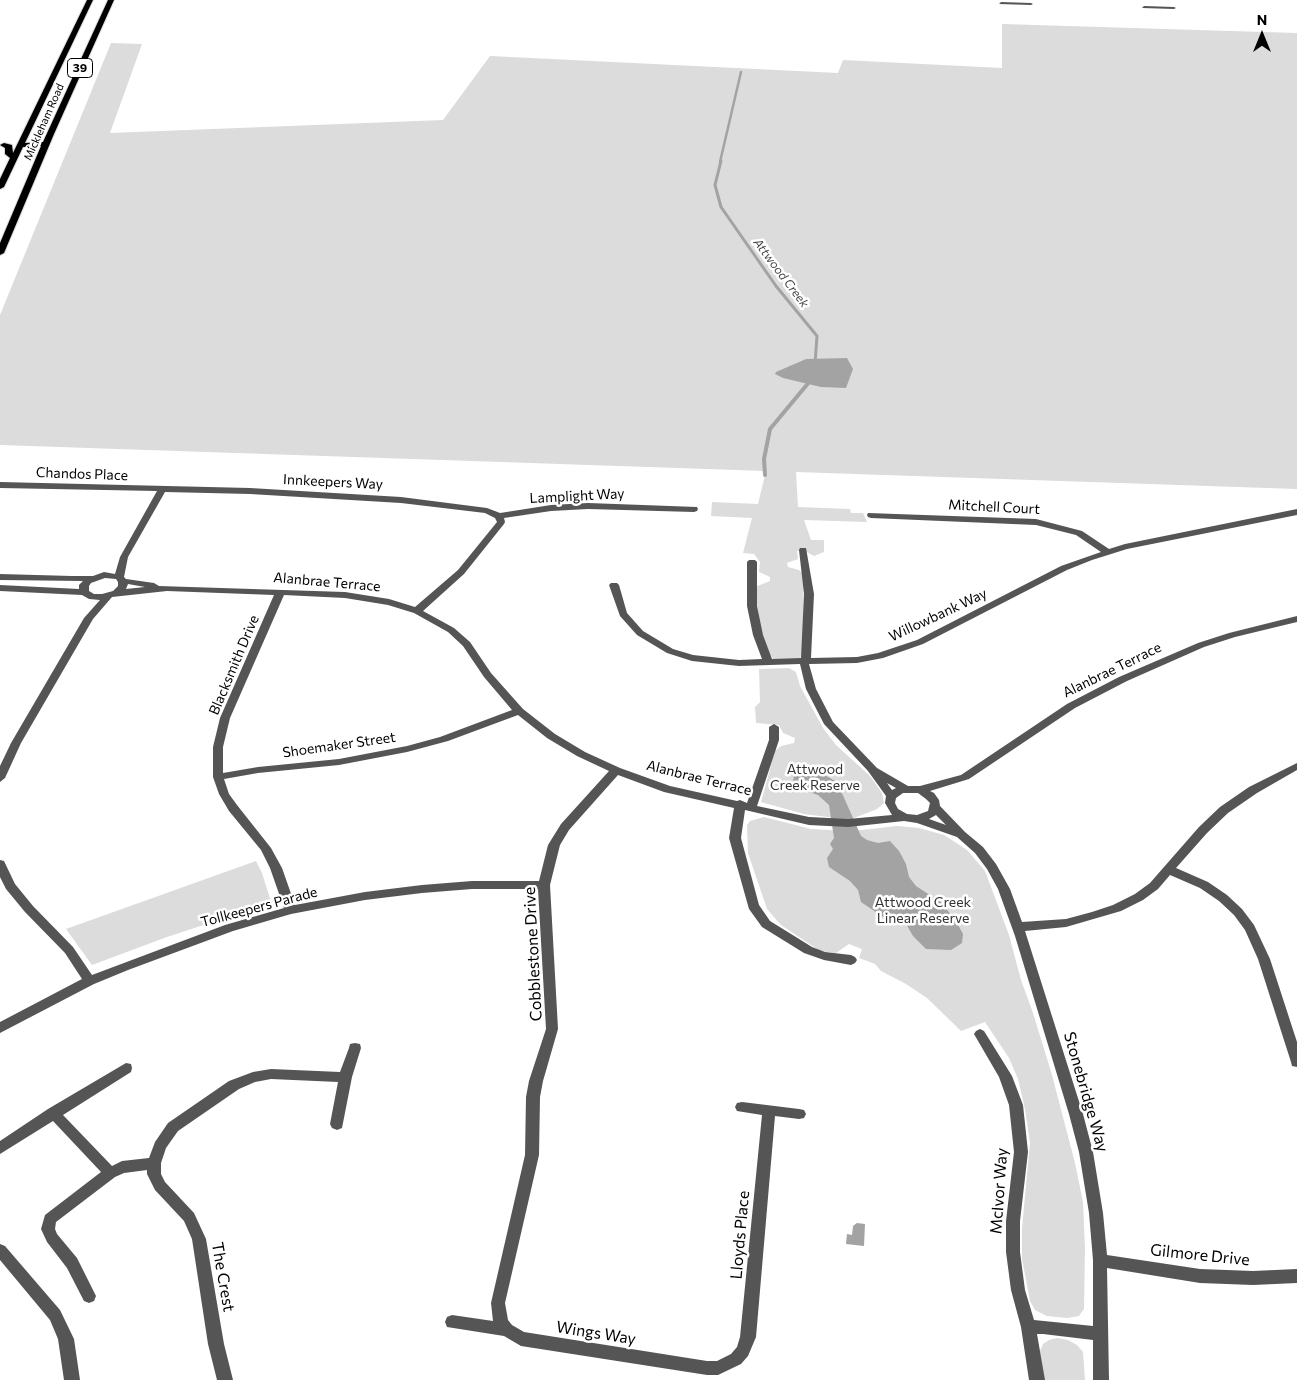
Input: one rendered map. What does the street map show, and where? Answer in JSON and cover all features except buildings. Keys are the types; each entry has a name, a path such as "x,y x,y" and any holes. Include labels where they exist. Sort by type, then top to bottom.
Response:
{"main road":[{"name":"Mickleham Road","path":"0,187 13,158 69,57 90,0"},
{"name":"Mickleham Road","path":"0,253 111,0"},
{"path":"69,57 84,61"},
{"path":"21,143 47,144"},
{"path":"4,145 9,147 9,154 13,158"}],"street":[{"path":"1156,0 1160,7"},
{"path":"1001,3 1031,4"},
{"path":"1144,7 1174,8"},
{"name":"Chandos Place","path":"0,485 162,490"},
{"path":"0,577 72,580 104,575 124,557 162,490"},
{"name":"Innkeepers Way","path":"162,490 250,491 401,500 478,509 496,513 500,516"},
{"name":"Lamplight Way","path":"500,516 551,508 579,506 694,509"},
{"name":"Willowbank Way","path":"614,585 623,614 634,628 653,642 677,653 714,662 768,663 857,660 900,650 920,642 1064,568 1107,552 1297,512"},
{"name":"Mitchell Court","path":"872,515 1036,522 1079,533 1107,552"},
{"path":"417,611 461,572 498,526 500,516"},
{"path":"803,550 809,594 805,662 811,690 829,724 872,769 891,801"},
{"path":"0,778 16,743 89,618 112,594 123,587 121,579 124,557"},
{"path":"752,562 752,606 758,635 768,663"},
{"name":"Alanbrae Terrace","path":"104,575 167,588"},
{"path":"89,618 88,594 84,585 93,578"},
{"path":"0,588 88,594"},
{"name":"Alanbrae Terrace","path":"88,594 112,594 167,588 280,592 366,598 417,611 451,630 467,644 491,680 518,711 551,736 581,754 616,770 668,788 809,821 848,823 904,817 917,819 930,815 934,803 955,781"},
{"name":"Blacksmith Drive","path":"280,592 225,718 218,747 218,777 224,794 265,848 276,868 290,910"},
{"name":"Alanbrae Terrace","path":"866,821 891,801 895,793 906,789 920,790 955,781 979,769 1071,706 1123,679 1202,645 1232,635 1297,619"},
{"name":"Shoemaker Street","path":"218,777 258,770 348,760 407,749 444,739 518,711"},
{"path":"774,726 774,740 746,806 735,838 753,906 766,924 808,950 824,956 851,960"},
{"path":"1018,927 1066,923 1117,908 1154,886 1170,870 1183,851 1224,810 1253,790 1297,766"},
{"path":"872,769 906,789"},
{"name":"Cobblestone Drive","path":"507,1330 498,1314 498,1303 532,1155 533,1097 536,1081 552,1029 544,884 554,845 565,827 616,770"},
{"path":"920,790 934,803"},
{"name":"Alanbrae Terrace","path":"891,801 894,810 904,817"},
{"name":"Stonebridge Way","path":"934,803 962,835 979,850 992,867 1004,889 1018,927 1086,1152 1096,1213 1100,1260 1101,1380"},
{"name":"Stonebridge Way","path":"917,819 962,835"},
{"path":"0,864 10,886 29,909 69,950 90,981"},
{"path":"1170,870 1204,885 1223,898 1238,912 1250,928 1264,960 1297,1062"},
{"name":"Tollkeepers Parade","path":"0,1028 90,981 178,945 290,910 365,896 422,889 472,885 544,884"},
{"name":"McIvor Way","path":"980,1034 1005,1076 1016,1105 1021,1152 1012,1221 1013,1252 1018,1290 1028,1327 1037,1380"},
{"path":"337,1124 345,1078 354,1048"},
{"path":"0,1148 126,1068"},
{"path":"89,1296 72,1263 52,1238 48,1224 53,1216 110,1173 122,1167 154,1163 160,1146 173,1127 234,1085 253,1077 271,1074 345,1078"},
{"path":"742,1107 799,1114"},
{"name":"Lloyds Place","path":"736,1359 743,1351 748,1337 770,1111"},
{"path":"53,1113 110,1173"},
{"name":"The Crest","path":"154,1163 154,1174 160,1186 189,1218 199,1239 216,1344 225,1380"},
{"path":"0,1250 55,1315 66,1339 72,1380"},
{"name":"Gilmore Drive","path":"1100,1260 1200,1276 1253,1278 1297,1276"},
{"name":"Wings Way","path":"452,1322 507,1330 521,1339 707,1368 718,1368 736,1359"},
{"path":"1028,1327 1100,1334"}],"green space":[{"path":"1002,24 1297,33 1297,489 796,472 798,507 850,509 851,513 863,513 867,522 804,520 811,540 824,540 824,552 814,556 805,551 797,551 798,559 787,563 788,567 799,570 803,574 804,644 800,659 774,660 769,653 760,627 755,587 770,581 770,577 759,572 760,562 754,554 743,553 752,518 711,516 712,502 758,504 766,471 0,445 0,315 111,43 142,44 110,133 443,120 490,56 838,73 843,60 1002,68"},
{"name":"Attwood Creek Reserve","path":"789,668 796,672 800,686 823,728 836,745 870,776 882,793 884,803 877,809 854,818 843,819 804,814 761,802 775,751 781,746 794,743 795,738 783,733 779,725 756,723 755,707 760,702 759,669"},
{"name":"Attwood Creek Linear Reserve","path":"764,817 811,829 852,831 897,826 919,828 944,835 958,844 967,850 985,871 1009,935 1021,980 1052,1075 1075,1163 1083,1202 1085,1248 1084,1309 1079,1316 1067,1318 1047,1316 1035,1310 1030,1301 1022,1259 1022,1228 1030,1143 1018,1079 1009,1058 985,1022 961,1031 927,998 881,971 875,964 859,958 862,949 849,944 836,953 820,951 781,925 767,909 748,853 747,825 750,821"},
{"path":"256,861 262,873 272,905 167,937 92,965 66,929"},
{"path":"1057,1338 1068,1340 1077,1345 1083,1352 1085,1380 1044,1380 1040,1351 1043,1344"}],"shaded area":[{"path":"847,358 853,369 846,388 821,387 783,378 775,374 806,359"},
{"path":"814,769 837,782 861,836 878,843 890,841 899,851 906,864 909,877 916,886 942,903 957,923 963,934 962,943 951,950 926,949 913,936 906,924 899,920 886,919 861,902 858,890 850,881 829,867 827,858 833,849 830,844 834,838 829,805 818,795 806,791 793,783 794,775 800,770"},
{"path":"857,1223 865,1224 864,1246 846,1244 847,1234 852,1235 853,1226"}],"waterway":[{"name":"Attwood Creek","path":"720,162 741,72"},
{"name":"Attwood Creek","path":"721,161 715,185 721,207 776,286 817,336 815,364"},
{"name":"Attwood Creek","path":"765,475 764,459 770,429 810,381"}]}
